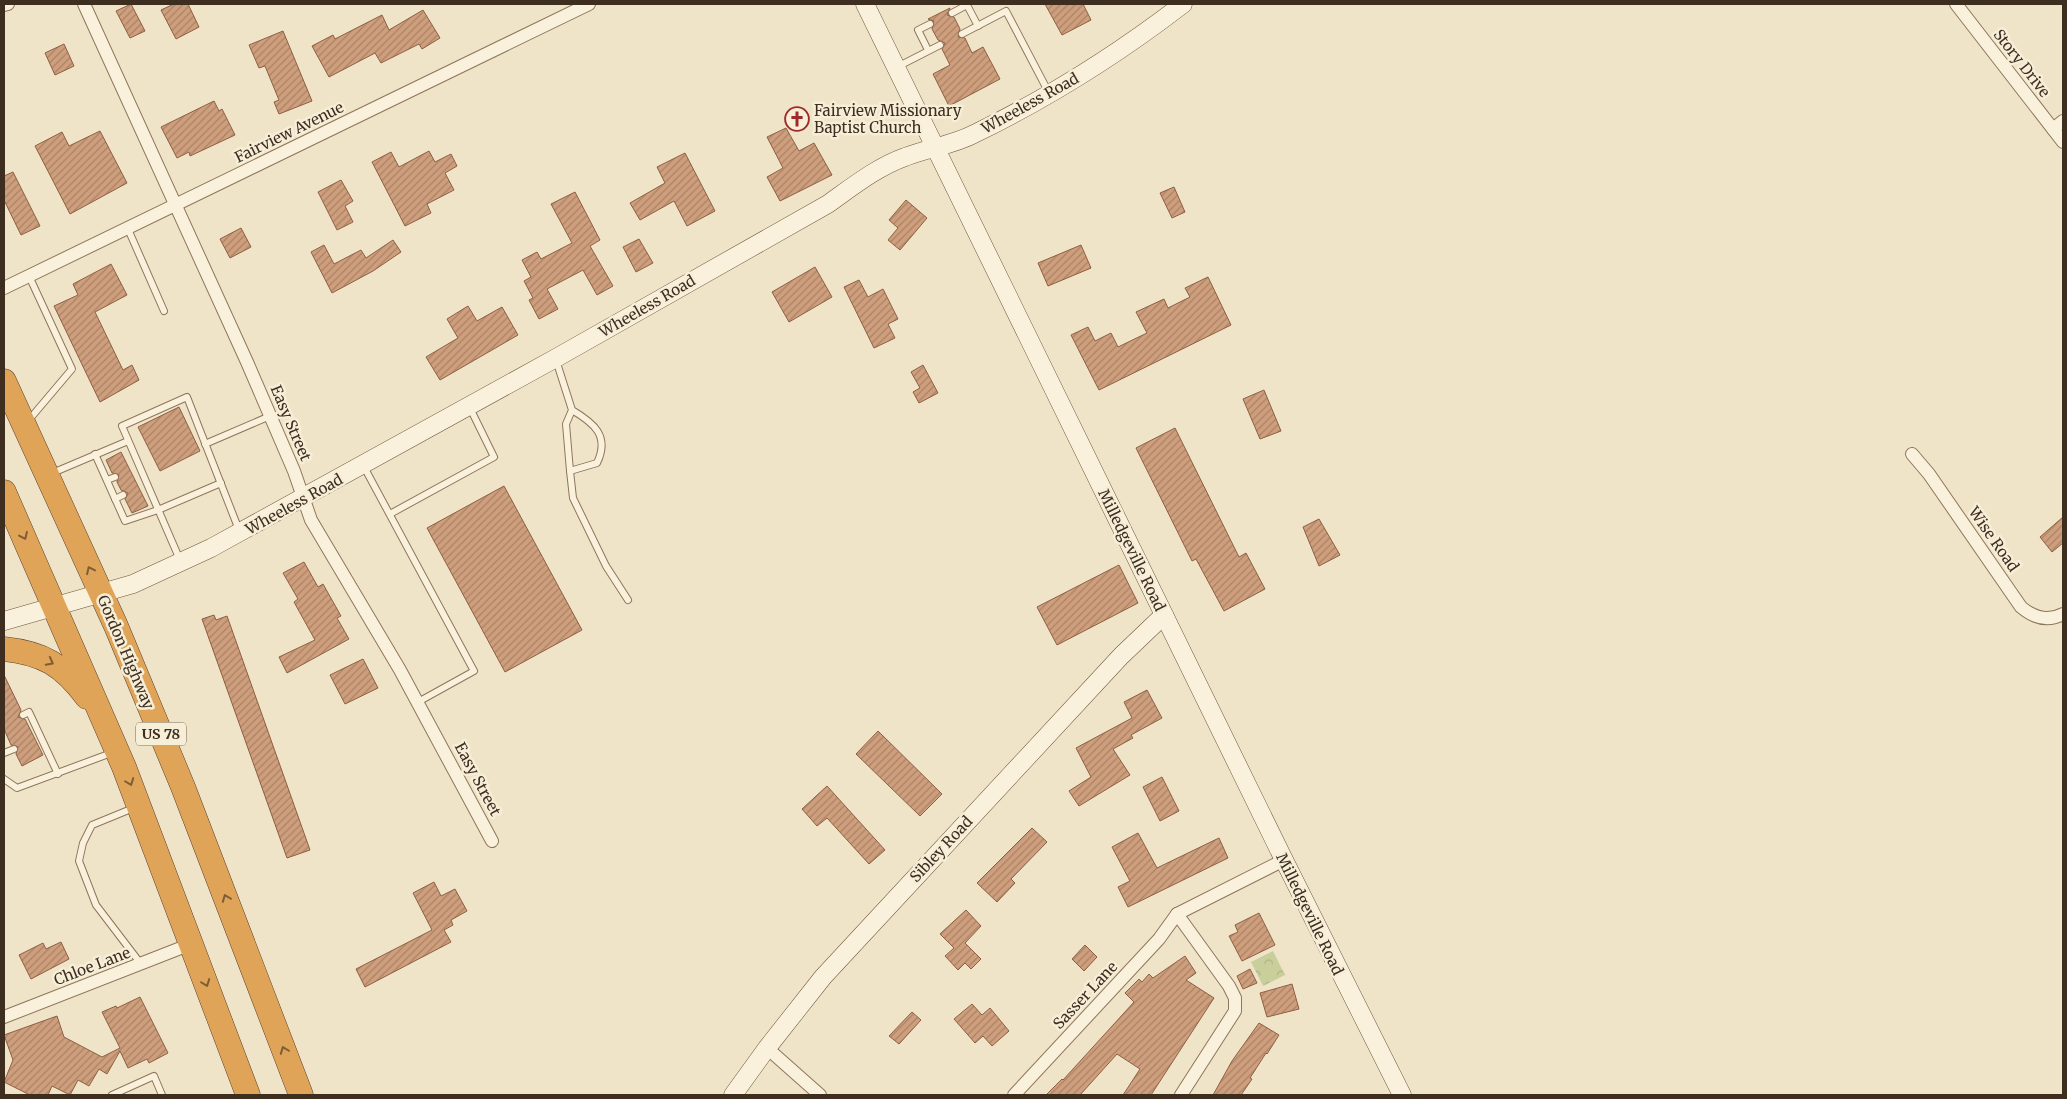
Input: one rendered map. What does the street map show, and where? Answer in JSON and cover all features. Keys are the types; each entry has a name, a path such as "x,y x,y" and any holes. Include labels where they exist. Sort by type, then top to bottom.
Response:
{"highway":[{"name":"Gordon Highway","path":"4,381 101,593 179,778 301,1095"},
{"name":"US 78","path":"4,492 118,751 248,1095"},
{"path":"4,649 29,652 55,664 72,678 105,721"}],"street":[{"path":"4,6 8,4"},
{"name":"Easy Street","path":"84,4 270,416 310,520 418,702 492,841"},
{"name":"Fairview Avenue","path":"4,288 588,4"},
{"name":"Milledgeville Road","path":"865,4 1284,860 1402,1095"},
{"name":"Wheeless Road","path":"4,621 133,584 181,563 241,533 469,407 828,204 861,181 904,157 971,136 1049,94 1182,4"},
{"name":"Story Drive","path":"1956,4 2058,125 2063,142"},
{"name":"Wise Road","path":"1912,454 1929,474 2021,607 2030,614 2045,619 2052,619 2063,614"},
{"name":"Sibley Road","path":"733,1095 823,977 1121,656 1164,616"},
{"name":"Sasser Lane","path":"1014,1095 1159,939 1177,914 1284,860"},
{"path":"1177,914 1229,986 1235,998 1235,1011 1181,1095"},
{"name":"Chloe Lane","path":"4,1017 192,944"},
{"path":"767,1048 820,1095"}],"lane":[{"path":"952,13 967,5 978,26"},
{"path":"962,34 1006,11 1049,94"},
{"path":"928,50 918,30 930,24"},
{"path":"896,67 940,44"},
{"path":"128,229 164,311"},
{"path":"24,426 72,369 29,276"},
{"path":"556,358 572,410 566,424 573,498 606,566 628,600"},
{"path":"181,563 122,426 187,397 241,533"},
{"path":"390,514 494,457 469,407"},
{"path":"570,471 597,464 603,451 601,438 590,421 572,410"},
{"path":"206,444 270,416"},
{"path":"47,475 128,442"},
{"path":"96,454 125,521 158,510 221,483"},
{"path":"363,466 474,671 418,702"},
{"path":"130,471 139,467"},
{"path":"107,480 115,477"},
{"path":"140,489 148,486"},
{"path":"115,499 123,495"},
{"path":"23,715 29,712 39,740 58,774"},
{"path":"4,753 14,749"},
{"path":"4,780 17,788 118,751"},
{"path":"139,806 92,825 83,843 79,862 96,905 141,964"},
{"path":"112,1095 154,1076 162,1095"}],"green space":[{"path":"1273,951 1285,975 1263,986 1251,962"}],"building":[{"path":"131,4 145,31 130,38 116,11"},
{"path":"174,4 188,4 199,27 176,39 161,10"},
{"path":"1045,4 1083,4 1091,20 1062,35"},
{"path":"950,8 947,15 954,17 960,29 958,37 965,38 972,53 983,47 1000,79 949,106 933,74 950,65 942,49 945,43 938,40 932,29 934,21 928,19"},
{"path":"423,10 440,38 422,49 419,44 381,63 375,53 329,77 312,46 333,35 335,39 382,15 389,30"},
{"path":"283,31 312,101 279,114 274,102 279,100 265,66 259,68 249,45"},
{"path":"64,44 74,66 55,75 45,53"},
{"path":"214,101 219,111 222,109 235,135 190,156 189,152 177,158 161,127"},
{"path":"786,128 799,151 814,143 832,175 780,201 767,177 783,168 767,137"},
{"path":"100,131 127,183 70,214 35,146 62,132 69,146"},
{"path":"429,151 435,162 451,154 457,166 445,173 454,190 427,204 431,213 405,226 372,162 391,152 399,167"},
{"path":"685,153 715,211 687,226 674,201 640,220 630,203 665,183 657,167"},
{"path":"13,172 40,226 21,235 4,200 4,176"},
{"path":"341,180 353,201 345,206 353,222 337,230 318,192"},
{"path":"1174,187 1185,212 1172,218 1160,193"},
{"path":"575,192 600,240 590,246 613,286 597,295 583,270 547,289 558,309 539,319 529,300 533,298 524,281 531,277 522,260 537,252 541,259 572,243 551,204"},
{"path":"906,200 927,218 900,250 888,240 898,228 889,220"},
{"path":"241,228 251,247 230,258 220,239"},
{"path":"639,239 653,263 636,272 623,247"},
{"path":"393,240 401,252 373,271 332,293 311,252 324,245 334,264 361,250 366,258"},
{"path":"1081,245 1091,268 1048,286 1038,263"},
{"path":"111,264 127,295 95,312 123,370 132,365 139,380 100,402 54,306 78,295 73,284"},
{"path":"815,267 832,297 789,322 772,292"},
{"path":"1208,277 1231,325 1099,390 1071,335 1088,327 1095,341 1111,333 1118,347 1147,333 1136,312 1164,299 1168,308 1190,297 1185,288"},
{"path":"859,280 868,297 883,289 898,319 888,324 895,338 874,348 844,287"},
{"path":"468,306 477,321 502,307 518,335 440,380 426,357 458,338 447,319"},
{"path":"923,365 938,393 919,403 913,392 920,388 911,372"},
{"path":"1264,390 1281,431 1260,439 1243,399"},
{"path":"179,407 200,451 160,471 138,427"},
{"path":"1175,428 1239,557 1246,553 1265,589 1224,611 1196,559 1192,561 1136,448"},
{"path":"121,452 148,506 132,513 125,499 128,493 121,490 117,482 119,475 112,473 106,460"},
{"path":"504,486 582,630 505,672 427,528"},
{"path":"2063,517 2063,543 2052,552 2040,537"},
{"path":"1319,519 1340,555 1319,566 1303,527"},
{"path":"304,562 318,587 323,584 341,616 337,618 349,639 287,673 279,657 315,640 294,602 298,599 283,573"},
{"path":"1119,565 1138,603 1057,645 1037,607"},
{"path":"214,615 216,620 227,616 310,850 287,858 202,619"},
{"path":"363,659 378,688 345,704 330,675"},
{"path":"4,675 21,710 18,717 25,719 43,755 22,766 16,754 18,747 11,745 4,729"},
{"path":"1147,690 1162,718 1131,735 1133,738 1113,749 1130,775 1079,806 1069,791 1091,777 1076,748 1132,718 1124,702"},
{"path":"878,731 942,794 920,816 856,754"},
{"path":"1162,777 1179,811 1160,821 1143,787"},
{"path":"827,786 885,850 869,864 827,818 817,826 802,809"},
{"path":"1032,828 1047,842 1011,879 1015,883 997,902 977,883"},
{"path":"1138,833 1157,868 1219,838 1228,858 1128,907 1118,887 1130,881 1112,847"},
{"path":"434,882 441,896 455,889 467,911 451,920 453,925 444,930 451,942 365,987 356,969 432,930 413,893"},
{"path":"966,910 981,926 965,943 981,959 971,969 965,963 958,970 945,956 954,948 940,934"},
{"path":"1259,913 1275,945 1242,961 1229,936 1238,932 1235,925"},
{"path":"61,942 69,959 31,979 19,955 43,943 46,949"},
{"path":"1085,945 1097,957 1084,971 1072,959"},
{"path":"1185,956 1196,973 1186,980 1214,998 1151,1095 1123,1095 1140,1069 1117,1054 1080,1095 1046,1095 1063,1080 1134,1002 1125,993 1139,979 1142,982 1149,974 1153,978"},
{"path":"1250,969 1257,983 1243,989 1237,976"},
{"path":"1292,984 1299,1009 1267,1017 1260,993"},
{"path":"140,997 168,1053 149,1063 147,1059 128,1068 120,1051 107,1074 99,1069 89,1086 78,1080 70,1095 52,1086 48,1095 30,1095 4,1082 13,1060 4,1035 57,1016 64,1037 102,1057 120,1048 102,1012 116,1006 117,1008"},
{"path":"972,1004 982,1015 990,1008 1009,1031 992,1046 983,1036 975,1043 954,1019"},
{"path":"912,1012 921,1020 899,1044 889,1036"},
{"path":"1259,1023 1279,1035 1250,1078 1252,1079 1241,1095 1213,1095 1232,1061"}],"place":[{"name":"Fairview Missionary Baptist Church","path":"797,119"}]}
